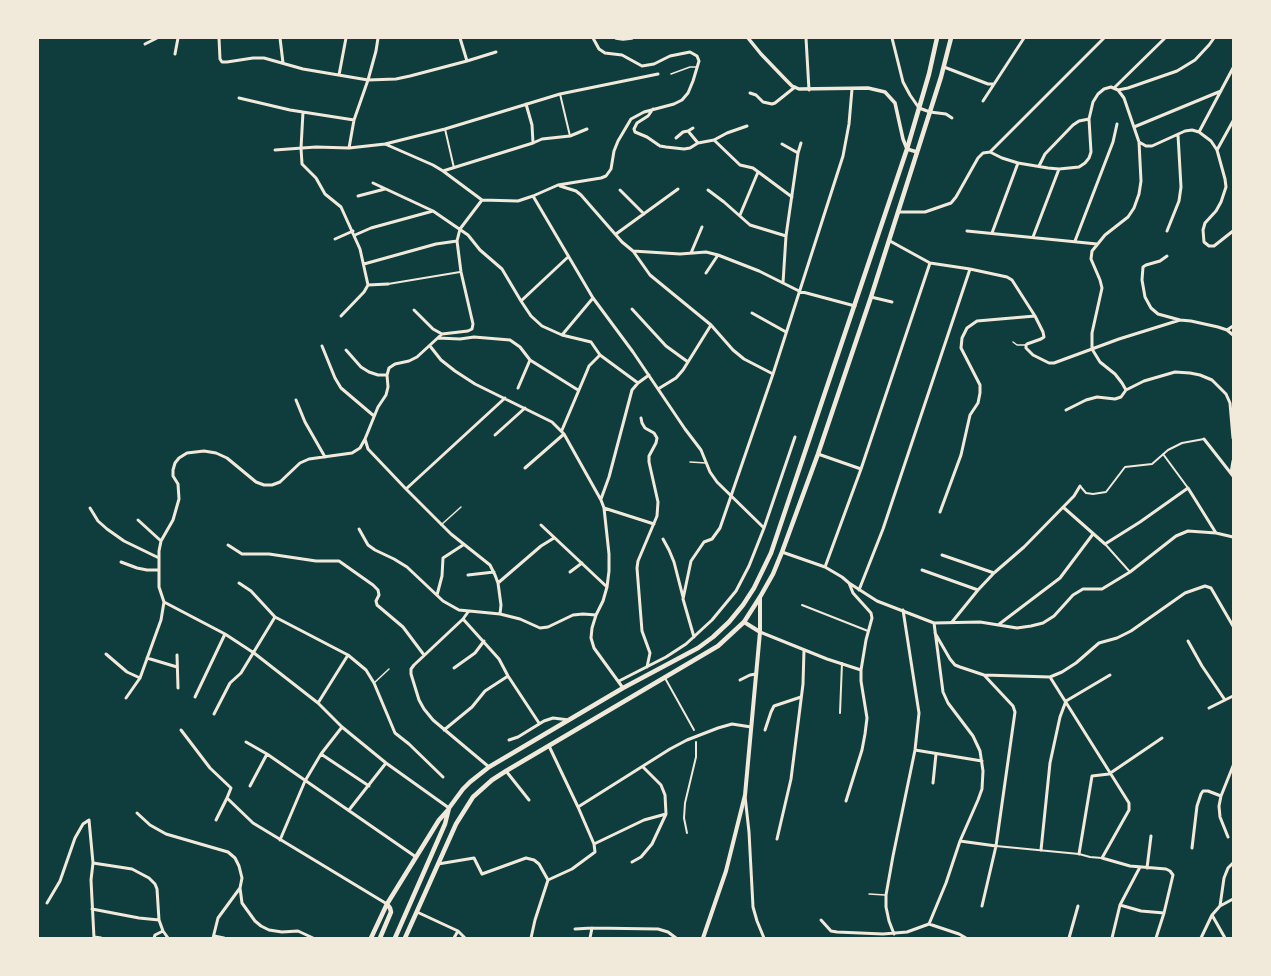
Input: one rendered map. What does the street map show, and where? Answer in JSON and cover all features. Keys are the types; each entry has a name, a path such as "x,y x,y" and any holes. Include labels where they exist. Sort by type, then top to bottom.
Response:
{"main road":[{"path":"371,938 387,904 416,857 439,820 463,789 490,767 624,688 698,648 713,637 729,622 743,605 754,588 772,553 907,149 929,74 937,38"},
{"path":"406,938 437,864 456,824 473,797 492,780 506,771 718,646 744,622 760,597 773,574 782,552 818,454 890,241 944,67 951,38"},
{"path":"703,938 726,871 745,795 760,632 760,597"},
{"path":"744,622 760,632"},
{"path":"395,938 445,824 449,808"},
{"path":"380,938 390,912 390,908 387,904"}],"street":[{"path":"145,44 157,38"},
{"path":"175,54 178,38"},
{"path":"218,38 220,58 222,62 264,58 303,69 368,80 410,76 496,52"},
{"path":"280,38 283,63"},
{"path":"339,75 346,38"},
{"path":"349,148 354,120 368,80 378,38"},
{"path":"460,38 466,61"},
{"path":"384,144 433,165 482,200 518,201 558,185 606,176 611,169 614,151 625,128 635,116 653,109 674,104 682,100 688,93 699,61 697,56 690,52 670,56 654,64 642,66 622,55 605,53 599,49 593,38"},
{"path":"616,38 632,38"},
{"path":"748,38 761,54 795,87 799,89 852,88 872,89 885,92 890,96 894,103 903,140 907,149 917,152"},
{"path":"806,38 809,90"},
{"path":"892,38 903,82 919,108 930,112 946,114 952,118"},
{"path":"984,101 1024,38"},
{"path":"990,152 1104,38"},
{"path":"1114,88 1165,38"},
{"path":"1118,90 1177,71 1195,60 1210,45 1214,38"},
{"path":"944,67 988,84 994,84"},
{"path":"1199,132 1233,68"},
{"path":"275,150 316,147 349,148 384,144 445,129 560,94 658,74"},
{"path":"750,93 756,95 763,102 772,104 795,87"},
{"path":"683,599 690,561 704,542 712,539 720,528 773,374 843,156 849,124 852,88"},
{"path":"899,212 925,212 951,203 956,198 978,158 983,153 990,152 1002,158 1018,162 1059,169 1078,167 1085,163 1091,152 1090,119 1093,102 1098,94 1104,89 1114,88 1118,90 1124,98 1139,142 1141,181 1139,194 1134,208 1128,217 1105,235 1092,251 1091,259 1102,288 1092,334 1092,349 1100,362 1115,374 1122,382 1126,390"},
{"path":"1134,127 1221,91"},
{"path":"560,94 570,136"},
{"path":"239,98 303,112 354,120"},
{"path":"526,104 532,125 533,143"},
{"path":"653,109 648,116 637,123 634,129 635,132 660,146 684,149 690,148 698,143 714,140 727,133 747,126"},
{"path":"303,112 301,148 302,164 316,178 325,194 341,207 355,235 364,264 368,285 364,292 341,316"},
{"path":"1039,166 1045,154 1073,125 1079,121 1090,119"},
{"path":"1217,150 1233,121"},
{"path":"1076,241 1113,142 1117,124"},
{"path":"676,138 683,132 693,128"},
{"path":"445,129 454,168"},
{"path":"443,171 542,139 570,136 587,129"},
{"path":"1139,142 1146,146 1152,146 1192,130 1199,132 1211,141 1217,150 1226,187 1216,211 1205,223 1203,230 1204,242 1209,246 1214,246 1233,231"},
{"path":"688,131 698,143"},
{"path":"1167,231 1179,201 1180,187 1178,135"},
{"path":"714,140 740,165 753,168 792,197"},
{"path":"783,284 786,236 798,153 801,143"},
{"path":"782,144 798,153"},
{"path":"992,233 1018,162"},
{"path":"1033,237 1059,169"},
{"path":"740,215 758,172"},
{"path":"373,184 433,211 468,235 480,250 502,269 521,302 531,316 542,326 562,335 591,342 600,355 638,383"},
{"path":"558,185 570,188 581,195 633,251 650,275 712,325 733,350 744,359 773,374"},
{"path":"358,196 385,189"},
{"path":"616,234 678,189"},
{"path":"620,190 644,214"},
{"path":"708,190 740,215 750,225 786,236"},
{"path":"533,196 593,298 701,450 710,472 717,482 764,528"},
{"path":"414,310 433,329 442,334 468,332 472,329 473,324 461,272 457,241 460,229 482,200"},
{"path":"355,235 371,228 433,211"},
{"path":"691,253 702,227"},
{"path":"335,239 353,231"},
{"path":"967,231 1097,244"},
{"path":"364,264 436,244 457,241"},
{"path":"890,241 930,263 970,269 1008,277 1012,280 1035,316 1043,332 1044,337 1029,342 1026,345 1033,355 1049,363 1054,363 1119,339 1180,320"},
{"path":"633,251 680,254 706,252 737,261 799,292 854,306"},
{"path":"706,273 718,255"},
{"path":"1167,256 1160,261 1143,267 1142,280 1145,297 1150,308 1158,314 1227,330 1233,335"},
{"path":"521,302 568,257"},
{"path":"825,568 861,469 930,263"},
{"path":"859,590 883,529 970,269"},
{"path":"368,285 388,284 461,272"},
{"path":"871,297 892,302"},
{"path":"562,335 593,298"},
{"path":"632,309 666,346 688,362"},
{"path":"752,313 786,332"},
{"path":"940,512 961,455 970,415 978,403 980,393 980,385 961,348 962,338 967,328 976,321 1035,316"},
{"path":"658,388 676,378 683,370 712,325"},
{"path":"1227,330 1233,326"},
{"path":"126,698 140,678 161,620 164,602 159,587 159,558 161,541 173,520 179,499 178,484 173,476 174,463 187,453 204,451 216,453 227,458 256,482 264,485 272,485 280,482 300,463 309,459 352,454 360,448 378,407 386,395 388,387 387,375 389,368 417,357 442,334"},
{"path":"438,338 460,339 474,337 510,340 520,347 530,360 578,390"},
{"path":"322,346 335,378 341,388 374,416"},
{"path":"430,346 441,360 475,384 552,422 562,430 604,508 609,554 607,587 603,601 596,614 591,638 594,648 624,688"},
{"path":"346,350 361,367 369,372 378,375 387,375"},
{"path":"562,430 589,366 600,355"},
{"path":"518,388 530,360"},
{"path":"1066,410 1086,400 1096,397 1116,399 1121,397 1126,390 1144,381 1175,372 1200,375 1212,380 1226,394 1230,403 1233,438"},
{"path":"601,500 609,477 632,390 638,383 649,375"},
{"path":"406,489 505,398"},
{"path":"296,400 305,422 325,457"},
{"path":"495,435 525,408"},
{"path":"641,418 645,428 654,433 657,438 649,456 649,462 658,502 658,509 654,524 638,561 637,568 642,631 650,653 647,667"},
{"path":"525,468 564,434"},
{"path":"619,681 666,657 686,644 712,620 736,591 749,566 764,528 795,437"},
{"path":"365,439 368,449 441,525 463,545 490,565 498,583 501,605 500,614"},
{"path":"952,622 994,573 1024,547 1063,507 1080,486 1086,493 1093,494 1106,492 1125,467 1152,464 1168,450 1182,443 1204,439 1232,474"},
{"path":"818,454 861,469"},
{"path":"1164,454 1188,488 1216,533"},
{"path":"1232,474 1233,461"},
{"path":"1105,544 1140,522 1188,488"},
{"path":"1063,507 1105,544 1130,572"},
{"path":"90,508 98,521 124,541 159,558"},
{"path":"604,508 654,524"},
{"path":"138,520 161,541"},
{"path":"541,525 607,587"},
{"path":"359,529 368,545 407,567 437,595 451,606 459,610 500,614 520,619 540,628 548,627 573,615 596,614"},
{"path":"782,552 825,568 842,577 859,590 878,601 934,623 980,622 1017,628 1043,623 1054,616 1073,595 1083,589 1102,589 1130,572 1176,536 1188,531 1232,536 1233,540"},
{"path":"998,625 1060,578 1093,534"},
{"path":"498,583 541,546 554,538"},
{"path":"663,539 674,562 694,637"},
{"path":"228,545 242,554 270,554 316,561 339,561 378,590 379,594 376,601 377,605 403,627 424,655"},
{"path":"437,595 442,576 444,558 463,545"},
{"path":"942,555 994,573"},
{"path":"121,562 136,568 159,570"},
{"path":"570,572 582,563"},
{"path":"922,570 978,590"},
{"path":"468,575 494,572"},
{"path":"239,583 250,591 275,617 348,655 366,670 374,683 395,733 444,777"},
{"path":"846,801 862,750 865,734 866,718 861,670 871,613 853,593 849,583"},
{"path":"935,633 955,665 984,676 1050,676 1062,672 1076,663 1099,643 1117,638 1131,631 1186,593 1205,586 1211,588 1233,626"},
{"path":"164,602 225,634 254,653 318,703 342,728 386,764 449,808"},
{"path":"802,605 868,631"},
{"path":"894,934 886,907 886,895 915,750 919,713 903,610"},
{"path":"468,612 463,619 411,669 411,674 419,700 433,720 490,767"},
{"path":"214,714 230,683 241,673 275,617"},
{"path":"463,619 499,659 508,676 539,723"},
{"path":"821,920 831,930 837,932 894,934 919,929 929,924 946,883 960,841 978,800 982,788 983,772 980,751 973,736 948,703 943,692 934,623"},
{"path":"760,632 804,650 861,670"},
{"path":"195,697 225,634"},
{"path":"454,668 475,653 484,641"},
{"path":"1188,641 1202,666 1225,700"},
{"path":"777,839 791,779 804,670 804,650"},
{"path":"106,654 123,669 140,678"},
{"path":"177,654 178,688"},
{"path":"318,703 348,655"},
{"path":"147,658 177,667"},
{"path":"840,713 842,663"},
{"path":"740,680 756,674"},
{"path":"1040,850 1050,763 1060,716 1066,701 1110,675"},
{"path":"444,730 472,707 485,692 508,676"},
{"path":"982,906 996,846 1015,709 984,676"},
{"path":"1050,676 1109,774 1129,803 1129,807 1102,858"},
{"path":"666,678 694,730"},
{"path":"1209,708 1233,696"},
{"path":"765,730 774,706 801,697"},
{"path":"510,740 539,723 554,718 570,720"},
{"path":"578,807 687,740 732,724 751,727"},
{"path":"280,840 306,781 321,754 342,728"},
{"path":"181,730 210,768 231,788 216,820"},
{"path":"1079,854 1092,776 1109,774 1162,738"},
{"path":"246,742 267,754 416,857"},
{"path":"688,833 684,818 685,803 696,757 696,742"},
{"path":"531,938 535,920 548,880 572,868 595,852 594,844 578,807 549,746"},
{"path":"915,750 982,761"},
{"path":"250,786 267,754"},
{"path":"321,754 369,786"},
{"path":"932,783 936,754"},
{"path":"349,810 386,764"},
{"path":"1228,837 1220,813 1221,796 1233,766"},
{"path":"632,862 641,857 652,844 661,828 666,814 665,795 661,785 643,767"},
{"path":"506,771 529,800"},
{"path":"1227,781 1233,781"},
{"path":"1192,848 1201,794 1203,791 1208,791 1221,796"},
{"path":"745,795 749,832 753,907 764,938"},
{"path":"227,798 253,823 387,904"},
{"path":"137,813 150,825 166,834 228,852 235,858 239,866 242,878 240,888 242,903 261,926 269,930 282,932 298,931 313,938"},
{"path":"594,844 644,820 666,814"},
{"path":"46,904 60,880 74,838 83,824 89,820 93,863 91,880 94,937 102,938"},
{"path":"1147,868 1151,836"},
{"path":"960,841 1079,854 1102,858 1130,866 1166,869 1173,874 1156,938"},
{"path":"437,864 474,858 481,872 484,874 526,858 534,860 539,864 548,880"},
{"path":"93,863 132,869 149,878 155,884 157,889 159,920 163,931 168,938"},
{"path":"1220,906 1224,878 1228,868 1233,863"},
{"path":"1112,938 1120,905 1140,867"},
{"path":"224,938 213,937 218,918 240,888"},
{"path":"1201,938 1212,915 1220,906 1233,899"},
{"path":"1120,905 1142,911 1164,912"},
{"path":"1069,938 1078,906"},
{"path":"92,910 159,920"},
{"path":"417,912 458,932 464,938"},
{"path":"1212,915 1225,938"},
{"path":"929,924 959,934 966,938"},
{"path":"590,938 592,928"},
{"path":"575,929 658,929 668,932 676,938"},
{"path":"154,938 155,935 163,931"},
{"path":"454,938 458,932"}],"lane":[{"path":"671,74 690,67 698,66"},
{"path":"1013,342 1017,345 1026,345"},
{"path":"690,462 706,463"},
{"path":"441,525 461,507"},
{"path":"374,683 389,669"},
{"path":"869,894 886,895"}]}
